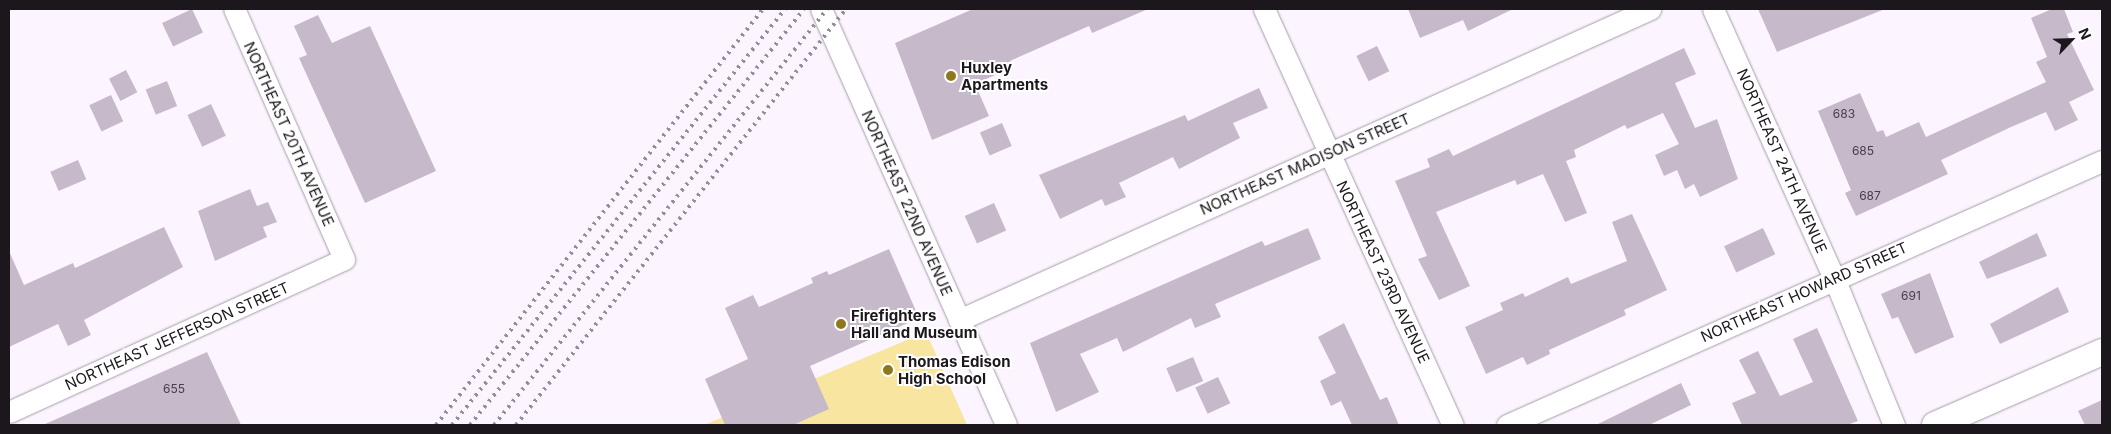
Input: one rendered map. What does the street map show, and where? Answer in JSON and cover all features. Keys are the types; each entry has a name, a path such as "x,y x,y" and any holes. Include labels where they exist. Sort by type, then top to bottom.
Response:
{"street":[{"name":"NORTHEAST 20TH AVENUE","path":"234,9 344,259"},
{"name":"NORTHEAST 22ND AVENUE","path":"821,9 1006,425"},
{"name":"NORTHEAST 23RD AVENUE","path":"1264,9 1453,425"},
{"name":"NORTHEAST MADISON STREET","path":"959,320 1650,9"},
{"name":"NORTHEAST 24TH AVENUE","path":"1713,9 1834,278 1894,425"},
{"name":"NORTHEAST HOWARD STREET","path":"1507,425 1834,278 2102,161"},
{"name":"NORTHEAST JEFFERSON STREET","path":"9,412 344,259"},
{"path":"1935,425 2102,352"}],"shaded area":[{"name":"Thomas Edison High School","path":"926,332 967,425 704,425"}],"building":[{"path":"192,9 203,33 173,47 162,23"},
{"name":"Huxley Apartments","path":"973,9 1148,9 1092,33 1089,26 1010,61 1013,67 975,84 989,116 932,140 895,43"},
{"path":"1408,9 1513,9 1468,31 1463,20 1420,38"},
{"path":"1758,9 1885,9 1777,52"},
{"path":"2052,9 2064,9 2073,32 2067,34 2094,90 2069,102 2078,120 2055,131 2046,112 2011,127 1941,160 1948,174 1856,216 1845,193 1851,190 1818,111 1860,93 1877,132 1883,130 1886,137 1919,122 1926,137 2046,82 2036,62 2047,57 2031,18"},
{"path":"318,15 332,43 370,26 436,171 365,203 299,58 307,55 294,26"},
{"path":"1377,46 1389,71 1369,81 1356,56"},
{"path":"1684,48 1696,74 1675,83 1695,128 1717,119 1738,179 1700,197 1694,184 1685,189 1677,170 1664,176 1655,155 1679,144 1663,113 1627,129 1625,125 1574,150 1576,157 1566,161 1587,213 1565,222 1543,174 1517,185 1515,180 1436,212 1470,286 1439,300 1418,259 1427,256 1395,181 1430,167 1427,159 1449,149 1453,156"},
{"path":"126,70 137,92 120,101 109,79"},
{"path":"167,81 177,106 156,115 146,90"},
{"path":"1259,88 1268,108 1233,123 1240,138 1179,169 1173,157 1119,183 1126,197 1105,206 1102,199 1060,219 1039,175 1185,115 1188,121"},
{"path":"111,95 123,121 102,131 89,105"},
{"path":"211,104 226,136 202,147 187,115"},
{"path":"1002,123 1012,146 990,155 980,132"},
{"path":"78,160 86,179 59,191 50,172"},
{"path":"250,189 257,206 268,202 277,222 263,227 267,237 215,261 198,211"},
{"path":"994,203 1006,230 977,243 965,216"},
{"path":"1632,214 1667,290 1624,310 1626,315 1549,350 1550,354 1527,365 1523,357 1486,374 1465,327 1503,310 1500,303 1523,293 1525,297 1568,277 1571,284 1627,261 1612,222"},
{"path":"164,227 183,267 84,320 91,335 68,346 58,324 9,347 9,251 24,285 73,263 75,268"},
{"path":"1308,228 1321,259 1215,304 1221,317 1195,328 1191,318 1123,352 1117,338 1080,354 1099,392 1056,412 1030,343 1262,241 1265,246"},
{"path":"1763,228 1775,254 1736,272 1724,246"},
{"path":"2037,233 2047,256 1987,279 1979,262"},
{"name":"Firefighters Hall and Museum","path":"889,249 919,318 810,366 829,409 793,425 725,425 705,379 748,359 725,308 753,295 759,307 813,283 811,278 827,271 829,275"},
{"path":"1930,273 1954,337 1915,354 1898,317 1892,319 1881,294"},
{"path":"2058,287 2069,312 2000,344 1990,324"},
{"path":"1344,323 1380,400 1387,397 1399,425 1352,425 1341,401 1331,406 1320,381 1336,373 1318,337"},
{"path":"1817,328 1858,421 1847,425 1742,425 1732,403 1756,393 1739,360 1758,351 1780,396 1813,382 1793,339"},
{"path":"207,352 241,425 43,425"},
{"path":"1193,357 1203,381 1176,392 1166,368"},
{"path":"1218,377 1230,403 1208,414 1195,388"},
{"path":"1681,383 1691,405 1649,425 1596,425"},
{"path":"2102,400 2102,425 2085,425 2078,411"}],"railway":[{"path":"436,425 763,9"},
{"path":"452,425 785,9"},
{"path":"470,425 804,9"},
{"path":"494,425 827,9"},
{"path":"516,425 846,9"}],"place":[{"name":"Huxley Apartments","path":"951,76"},
{"name":"Firefighters Hall and Museum","path":"841,324"},
{"name":"Thomas Edison High School","path":"888,370"}]}
